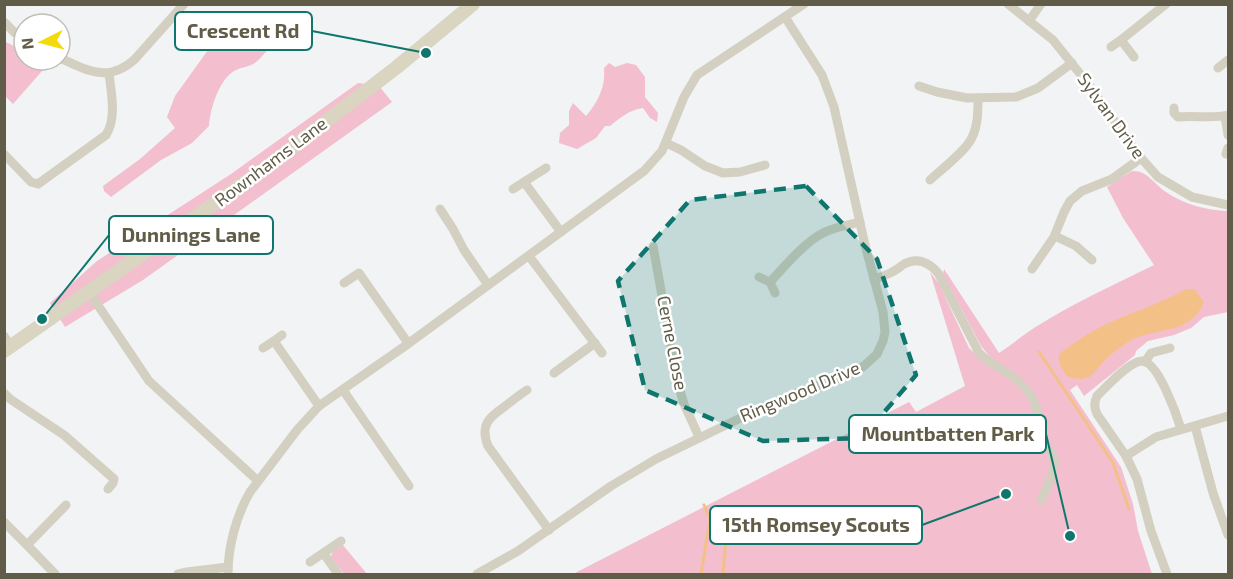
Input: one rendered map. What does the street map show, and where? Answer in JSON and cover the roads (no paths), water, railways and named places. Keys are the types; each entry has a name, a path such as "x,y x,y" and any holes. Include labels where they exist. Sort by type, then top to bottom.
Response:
{"street":[{"path":"72,64 95,72 119,71 127,66 183,4"},
{"name":"Rownhams Lane","path":"7,345 89,292 268,166 397,67 472,4"},
{"path":"178,574 228,571 230,551 245,500 297,430 319,406 644,171 657,159 666,143 684,97 697,75 804,4"},
{"name":"Sylvan Drive","path":"1008,4 1053,40 1089,84 1141,158 1158,177 1192,197 1228,205"},
{"path":"1029,21 1041,4"},
{"path":"1149,4 1156,13"},
{"path":"1111,47 1166,4"},
{"name":"Ringwood Drive","path":"477,574 518,551 627,475 771,403 850,374 871,360 880,348 885,332 883,312 860,222 839,124 828,90 817,67 785,17"},
{"path":"1121,39 1134,57"},
{"path":"1218,68 1228,60"},
{"path":"919,86 967,98 1016,97 1038,88 1072,63"},
{"path":"4,154 32,182 38,184 106,135 112,117 110,73"},
{"path":"930,180 968,144 974,133 978,98"},
{"path":"1174,108 1178,117 1227,115 1228,135"},
{"path":"666,143 705,166 723,173 737,173 765,165"},
{"path":"938,157 945,166"},
{"path":"1032,269 1055,236 1070,201 1082,191 1112,179 1141,158"},
{"path":"513,189 546,168"},
{"path":"524,182 561,232"},
{"path":"440,209 488,285"},
{"path":"770,282 821,234 860,222"},
{"path":"1055,236 1076,246 1092,260"},
{"name":"Cerne Close","path":"653,246 678,384 699,437"},
{"path":"529,256 602,353"},
{"path":"874,279 913,261 923,261 933,267 979,353 1014,377 1029,393 1037,411 1039,432 1054,458 1054,466 1041,500"},
{"path":"344,283 363,270 408,343"},
{"path":"759,277 770,282 775,293"},
{"path":"89,292 149,381 258,481"},
{"path":"263,348 282,335"},
{"path":"274,341 319,406"},
{"path":"554,373 575,364 595,343"},
{"path":"1144,362 1151,353 1170,348"},
{"path":"1167,574 1151,531 1137,479 1126,456 1097,414 1094,407 1095,401 1097,396 1130,366 1141,361 1155,371 1167,391 1181,429"},
{"path":"343,390 410,486"},
{"path":"527,390 488,420 486,440 488,446 549,530"},
{"path":"4,393 64,435 116,477 108,489"},
{"path":"516,398 523,408"},
{"path":"1126,456 1155,437 1228,416"},
{"path":"1195,426 1213,493 1228,535"},
{"path":"27,545 66,505"},
{"path":"4,522 55,574"},
{"path":"310,562 341,541"},
{"path":"324,554 338,574"}],"waterway":[{"path":"1039,352 1086,422"},
{"path":"1086,422 1113,463 1129,509"},
{"path":"701,574 710,519 704,505"},
{"path":"723,574 728,531 738,506"}],"place":[{"name":"Crescent Rd","path":"426,53"},
{"name":"Dunnings Lane","path":"42,319"},
{"name":"15th Romsey Scouts","path":"1006,494"},
{"name":"Mountbatten Park","path":"1070,536"}]}
